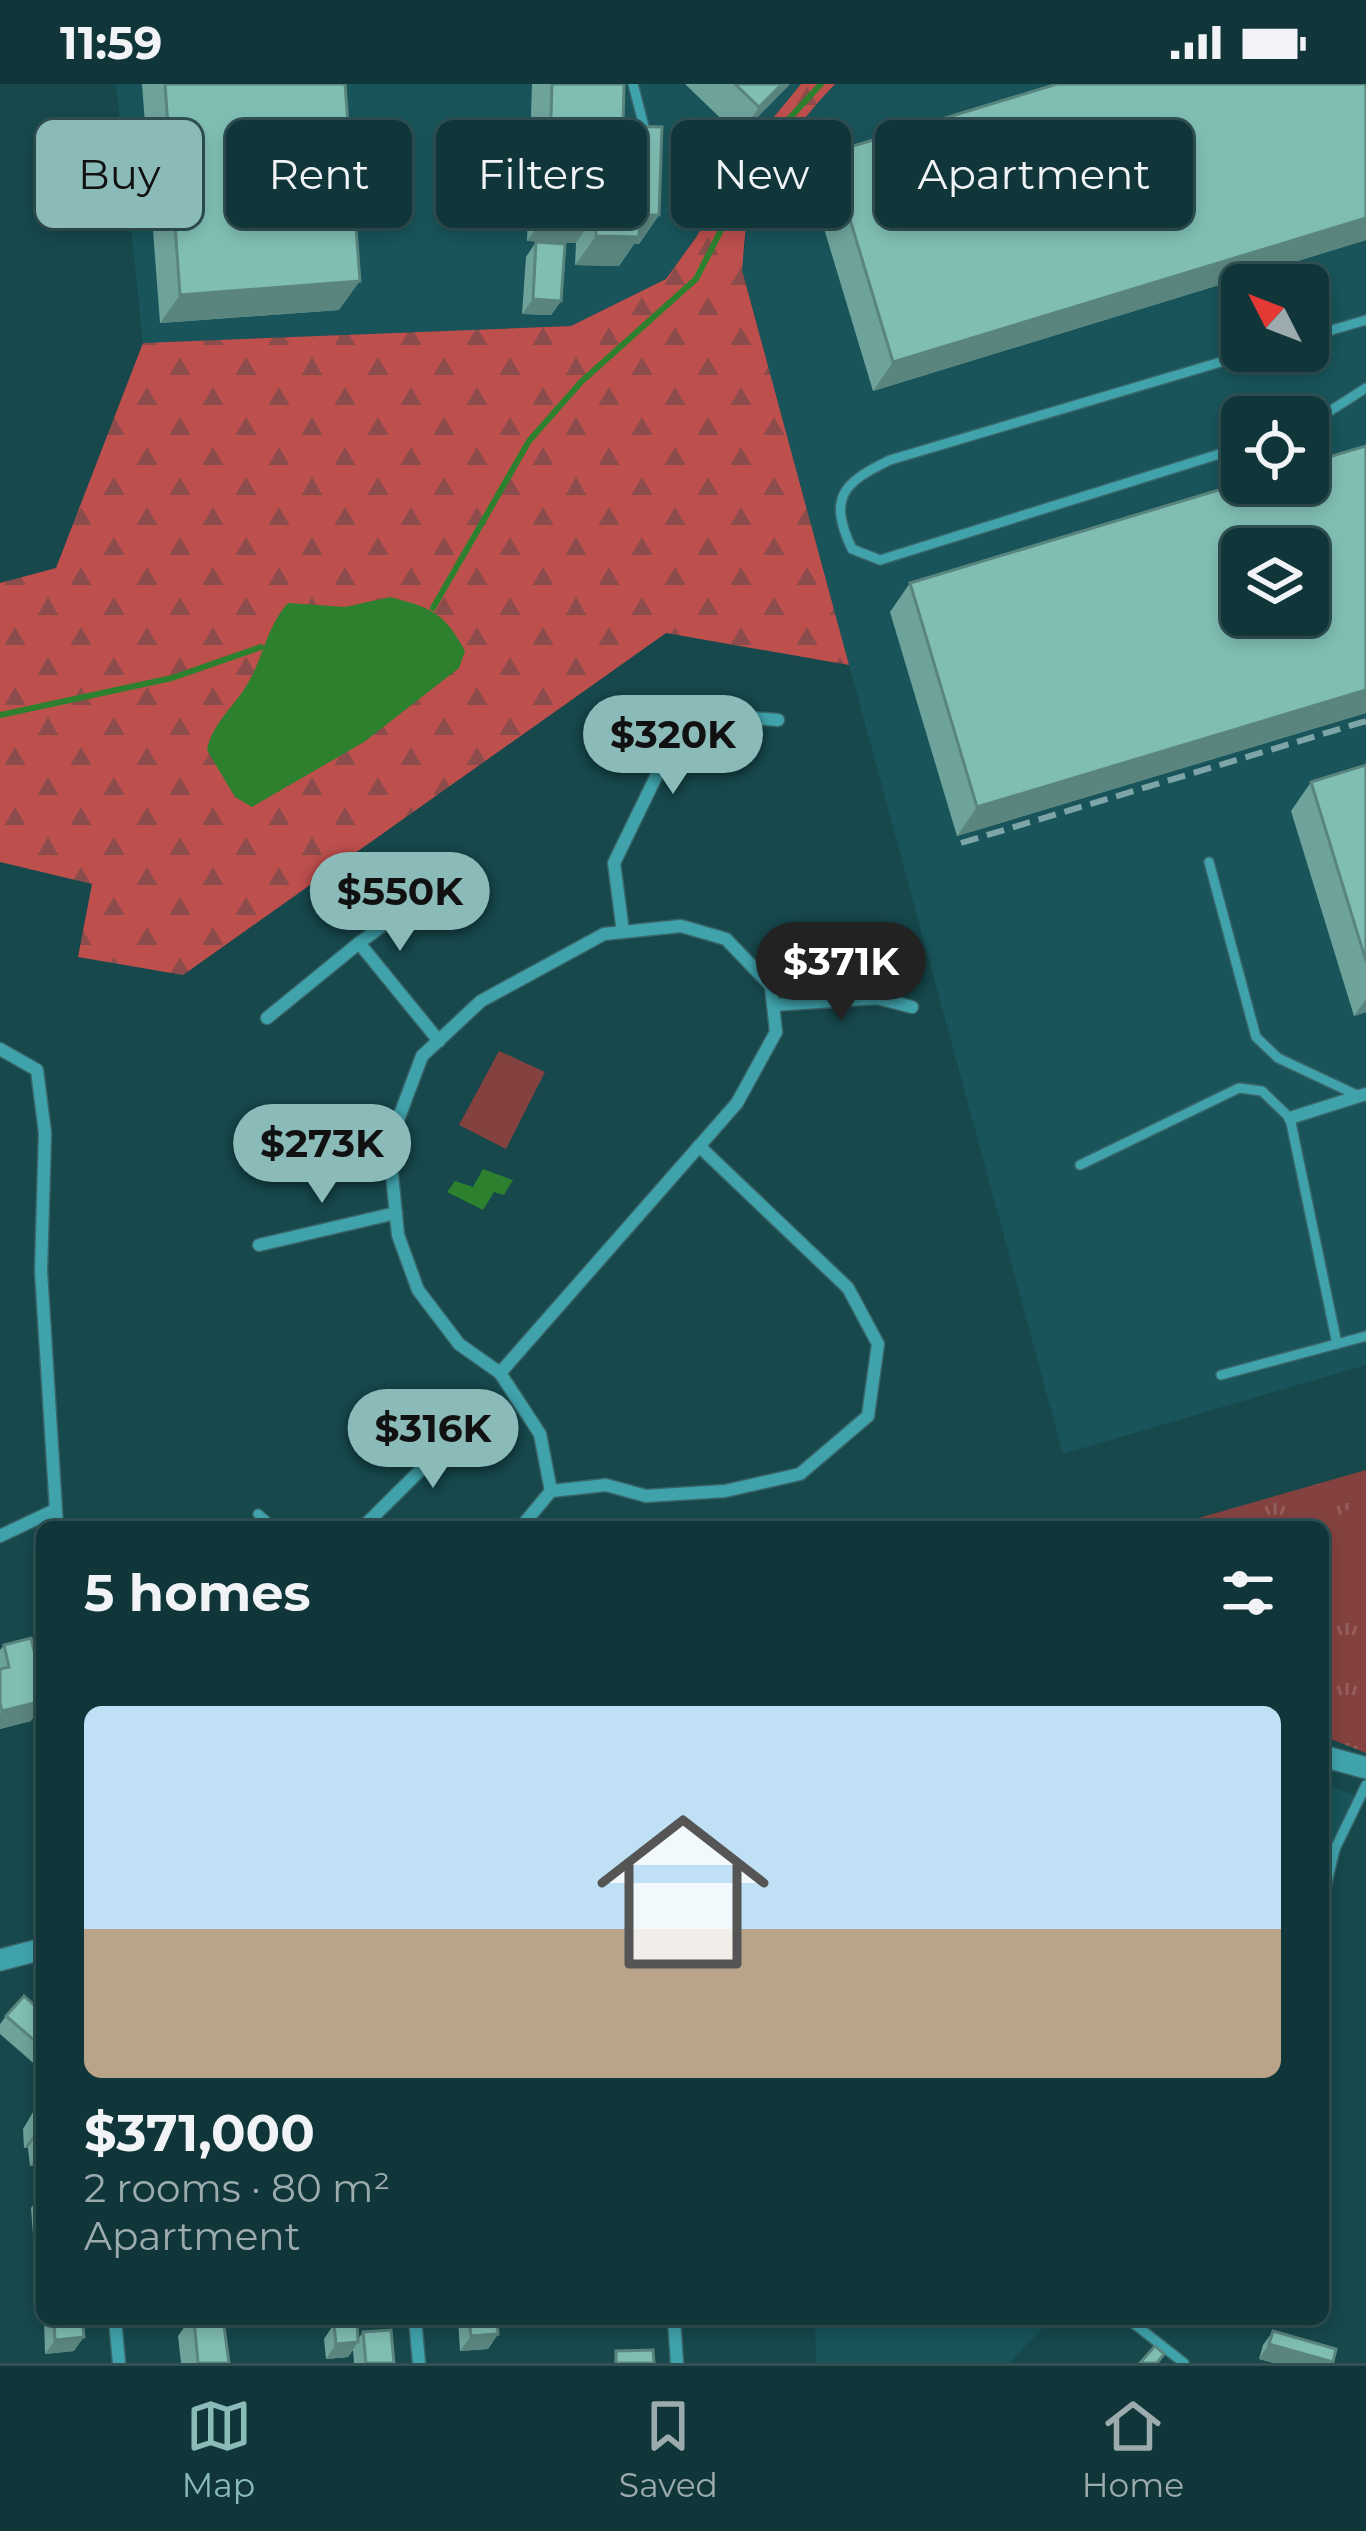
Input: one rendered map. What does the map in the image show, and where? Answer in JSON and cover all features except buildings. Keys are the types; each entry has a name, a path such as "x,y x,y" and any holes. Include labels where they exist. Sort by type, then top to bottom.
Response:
{"street":[{"path":"622,932 614,863 688,713 778,720"},
{"path":"267,1018 447,879"},
{"path":"500,1373 737,1103 776,1032 771,986 726,939 681,926 604,934 481,1001 422,1057 389,1144 398,1235 418,1290 459,1344 500,1373 540,1434 550,1491"},
{"path":"359,943 439,1041"},
{"path":"773,1005 877,998 912,1007"},
{"path":"0,1049 37,1070 45,1132 41,1271 56,1521"},
{"path":"1290,1118 1362,1095"},
{"path":"525,1521 550,1491 606,1485 646,1496 725,1491 800,1474 868,1416 878,1345 848,1288 699,1146"},
{"path":"259,1245 396,1213"},
{"path":"369,1521 470,1421"},
{"path":"0,1536 55,1510"},
{"path":"1329,1758 1366,1768"},
{"path":"0,1960 36,1951"},
{"path":"116,2325 119,2363"},
{"path":"416,2325 419,2363"},
{"path":"674,2325 677,2363"}],"lane":[{"path":"633,84 650,149"},
{"path":"1329,331 1366,320"},
{"path":"1221,362 890,460 860,474 840,499 838,521 852,549 880,560 1221,454"},
{"path":"1329,412 1366,388"},
{"path":"1209,862 1256,1037 1278,1058 1362,1095"},
{"path":"1080,1165 1239,1088 1262,1090 1290,1118 1337,1344"},
{"path":"1221,1375 1366,1336"},
{"path":"258,1514 266,1521"},
{"path":"1329,1850 1366,1785"},
{"path":"1136,2325 1184,2363"}],"shaded area":[{"path":"116,84 801,84 772,120 671,120 671,228 701,228 666,279 571,326 143,343 131,228 202,228 202,120 120,120"},
{"path":"835,84 1366,84 1366,1365 1063,1454 742,270 747,228 851,228 851,120 803,120"},
{"path":"390,597 427,609 443,620 465,651 459,668 364,742 252,807 235,797 207,750 288,603 345,607"},
{"path":"483,1169 513,1180 504,1195 494,1192 483,1210 447,1192 455,1181 473,1187"},
{"path":"1329,1786 1360,1797 1335,1849 1329,1874"},
{"path":"815,2325 1045,2325 1009,2363 816,2363"}],"green space":[{"path":"801,84 835,84 804,120 772,120"},
{"path":"701,228 746,228 742,270 849,665 666,633 183,975 78,957 92,884 0,862 0,583 56,568 143,343 571,326 666,279"},
{"path":"499,1051 545,1072 506,1149 459,1125"},
{"path":"1366,1470 1366,1753 1329,1738 1329,1521 1188,1521"},
{"path":"1366,1497 1366,1621 1329,1588 1329,1523"}],"waterway":[{"path":"433,608 529,441 581,382 696,279 735,203 787,121 821,84"},
{"path":"0,715 172,678 261,647"}],"railway":[{"path":"961,843 1366,721"}]}
